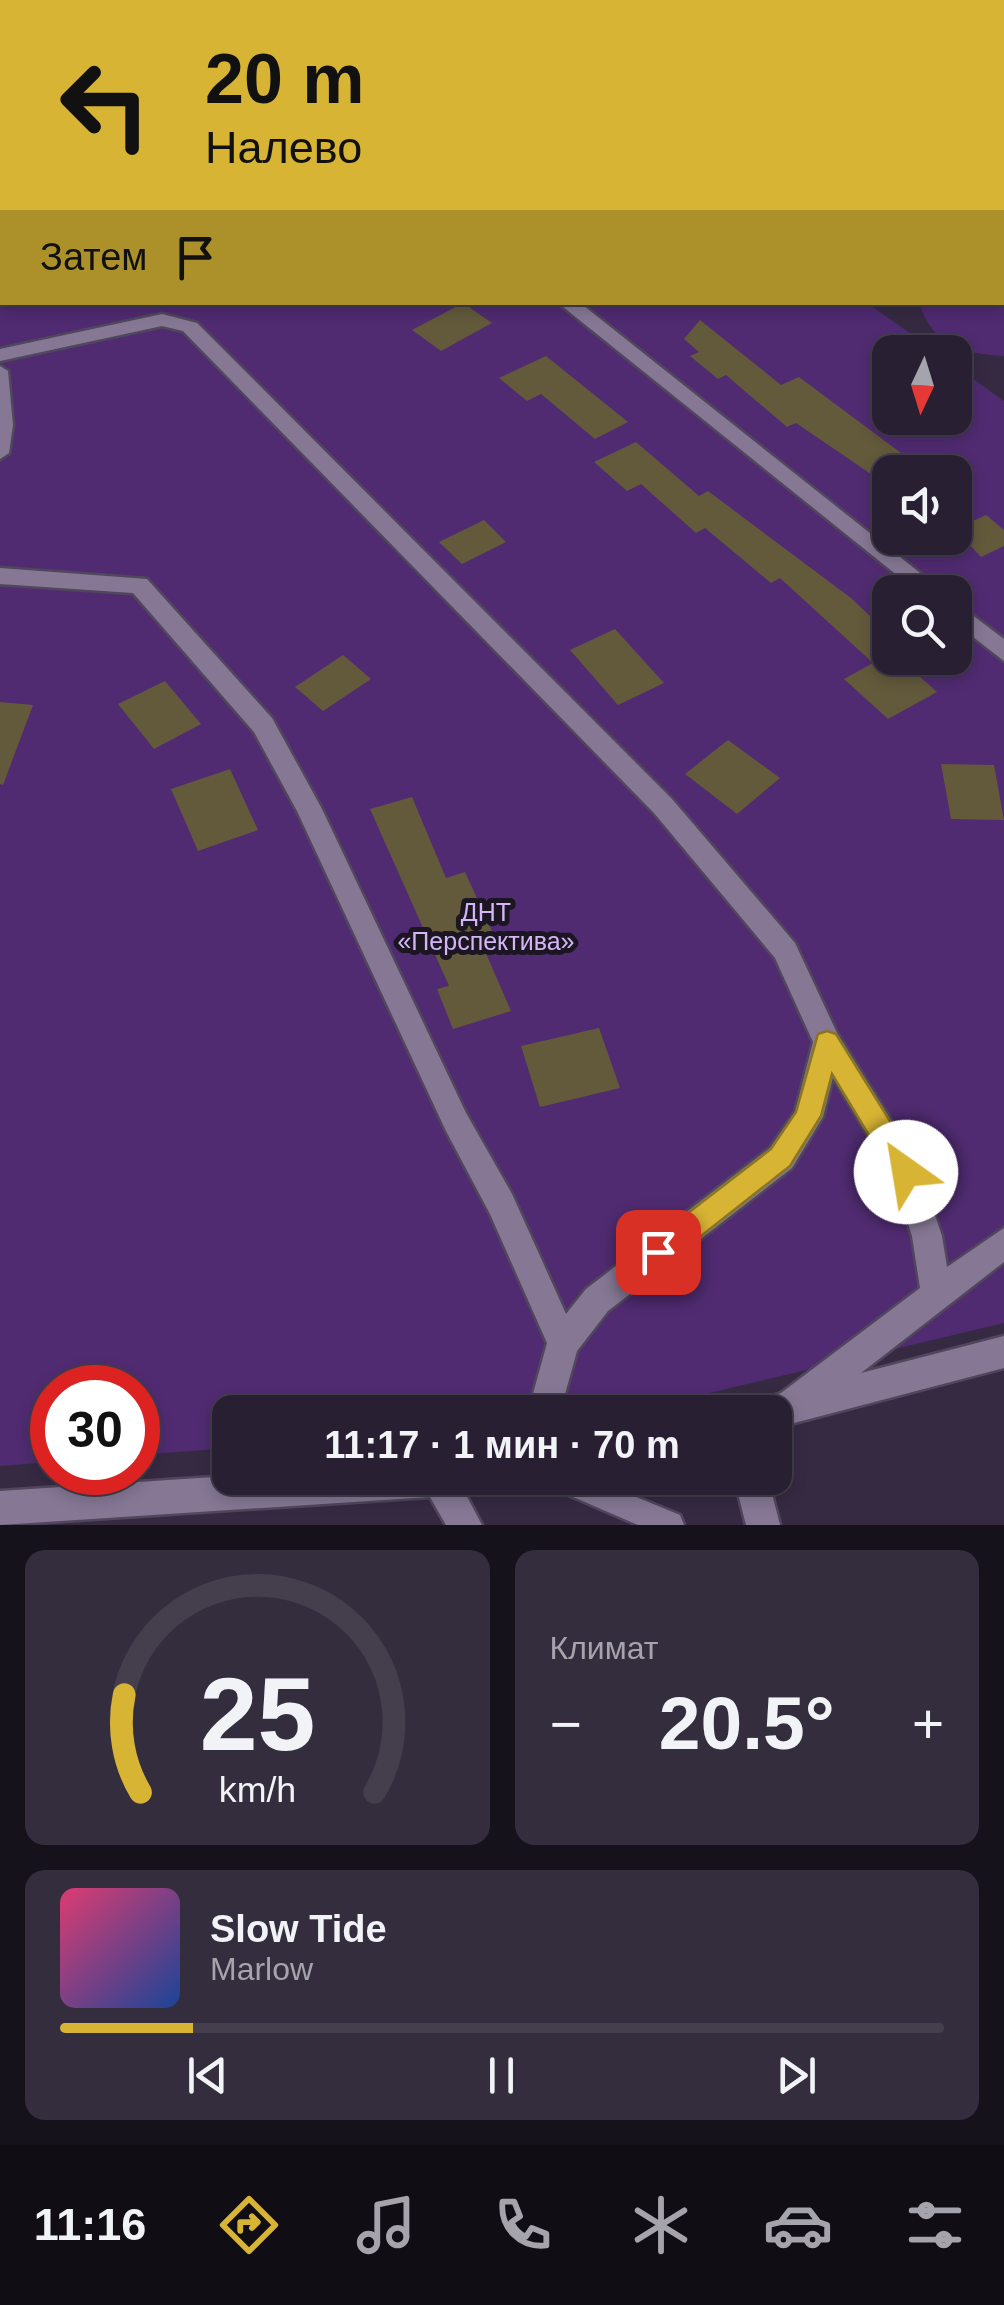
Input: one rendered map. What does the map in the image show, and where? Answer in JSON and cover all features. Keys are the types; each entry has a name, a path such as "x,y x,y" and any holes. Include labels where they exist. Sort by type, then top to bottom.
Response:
{"street":[{"path":"570,305 911,575"},
{"path":"0,355 162,320 190,328 663,806 785,950 827,1042 906,1172 927,1236 936,1292"},
{"path":"0,576 139,585 263,725 310,809 456,1122 501,1204 563,1342"},
{"path":"972,625 1004,652"},
{"path":"549,1395 563,1342 597,1300 780,1158 808,1116 827,1042"},
{"path":"792,1402 1004,1242"},
{"path":"792,1407 1004,1352"},
{"path":"0,1508 212,1494"},
{"path":"453,1495 465,1525"},
{"path":"756,1495 763,1525"}],"lane":[{"path":"0,371 5,425 0,453"},
{"path":"599,1495 670,1525"}],"green space":[{"name":"ДНТ «Перспектива»","path":"0,305 870,305 913,335 872,335 872,435 972,435 972,378 1004,401 1004,1323 701,1395 212,1395 212,1449 160,1453 160,1365 30,1365 30,1464 0,1466"},
{"path":"920,305 1004,305 1004,356 972,352 972,335 938,335"}],"building":[{"path":"459,305 466,305 492,323 441,351 412,330"},
{"path":"700,320 781,385 799,377 901,453 872,455 872,475 796,423 787,427 726,375 718,379 690,356 699,352 684,339"},
{"path":"546,356 628,422 595,439 541,394 527,401 499,378"},
{"path":"636,442 699,496 708,491 872,618 872,662 780,578 771,583 705,528 696,533 641,484 627,491 594,462"},
{"path":"986,515 1004,530 1004,546 981,557 972,547 972,521"},
{"path":"484,520 506,542 462,564 439,542"},
{"path":"615,629 664,683 618,705 570,650"},
{"path":"343,655 371,679 323,711 295,687"},
{"path":"872,664 872,675 918,675 937,692 888,719 844,679"},
{"path":"165,681 201,724 154,749 118,704"},
{"path":"0,702 33,705 3,785 0,784"},
{"path":"728,740 780,778 737,814 685,774"},
{"path":"941,764 994,765 1004,820 951,819"},
{"path":"230,769 258,830 198,851 171,789"},
{"path":"412,797 446,878 465,872 492,931 478,935 511,1011 453,1029 437,989 449,986 370,809"},
{"path":"599,1028 620,1088 540,1107 521,1046"}],"route":[{"path":"658,1252 780,1158 808,1116 827,1042 906,1172"}]}
